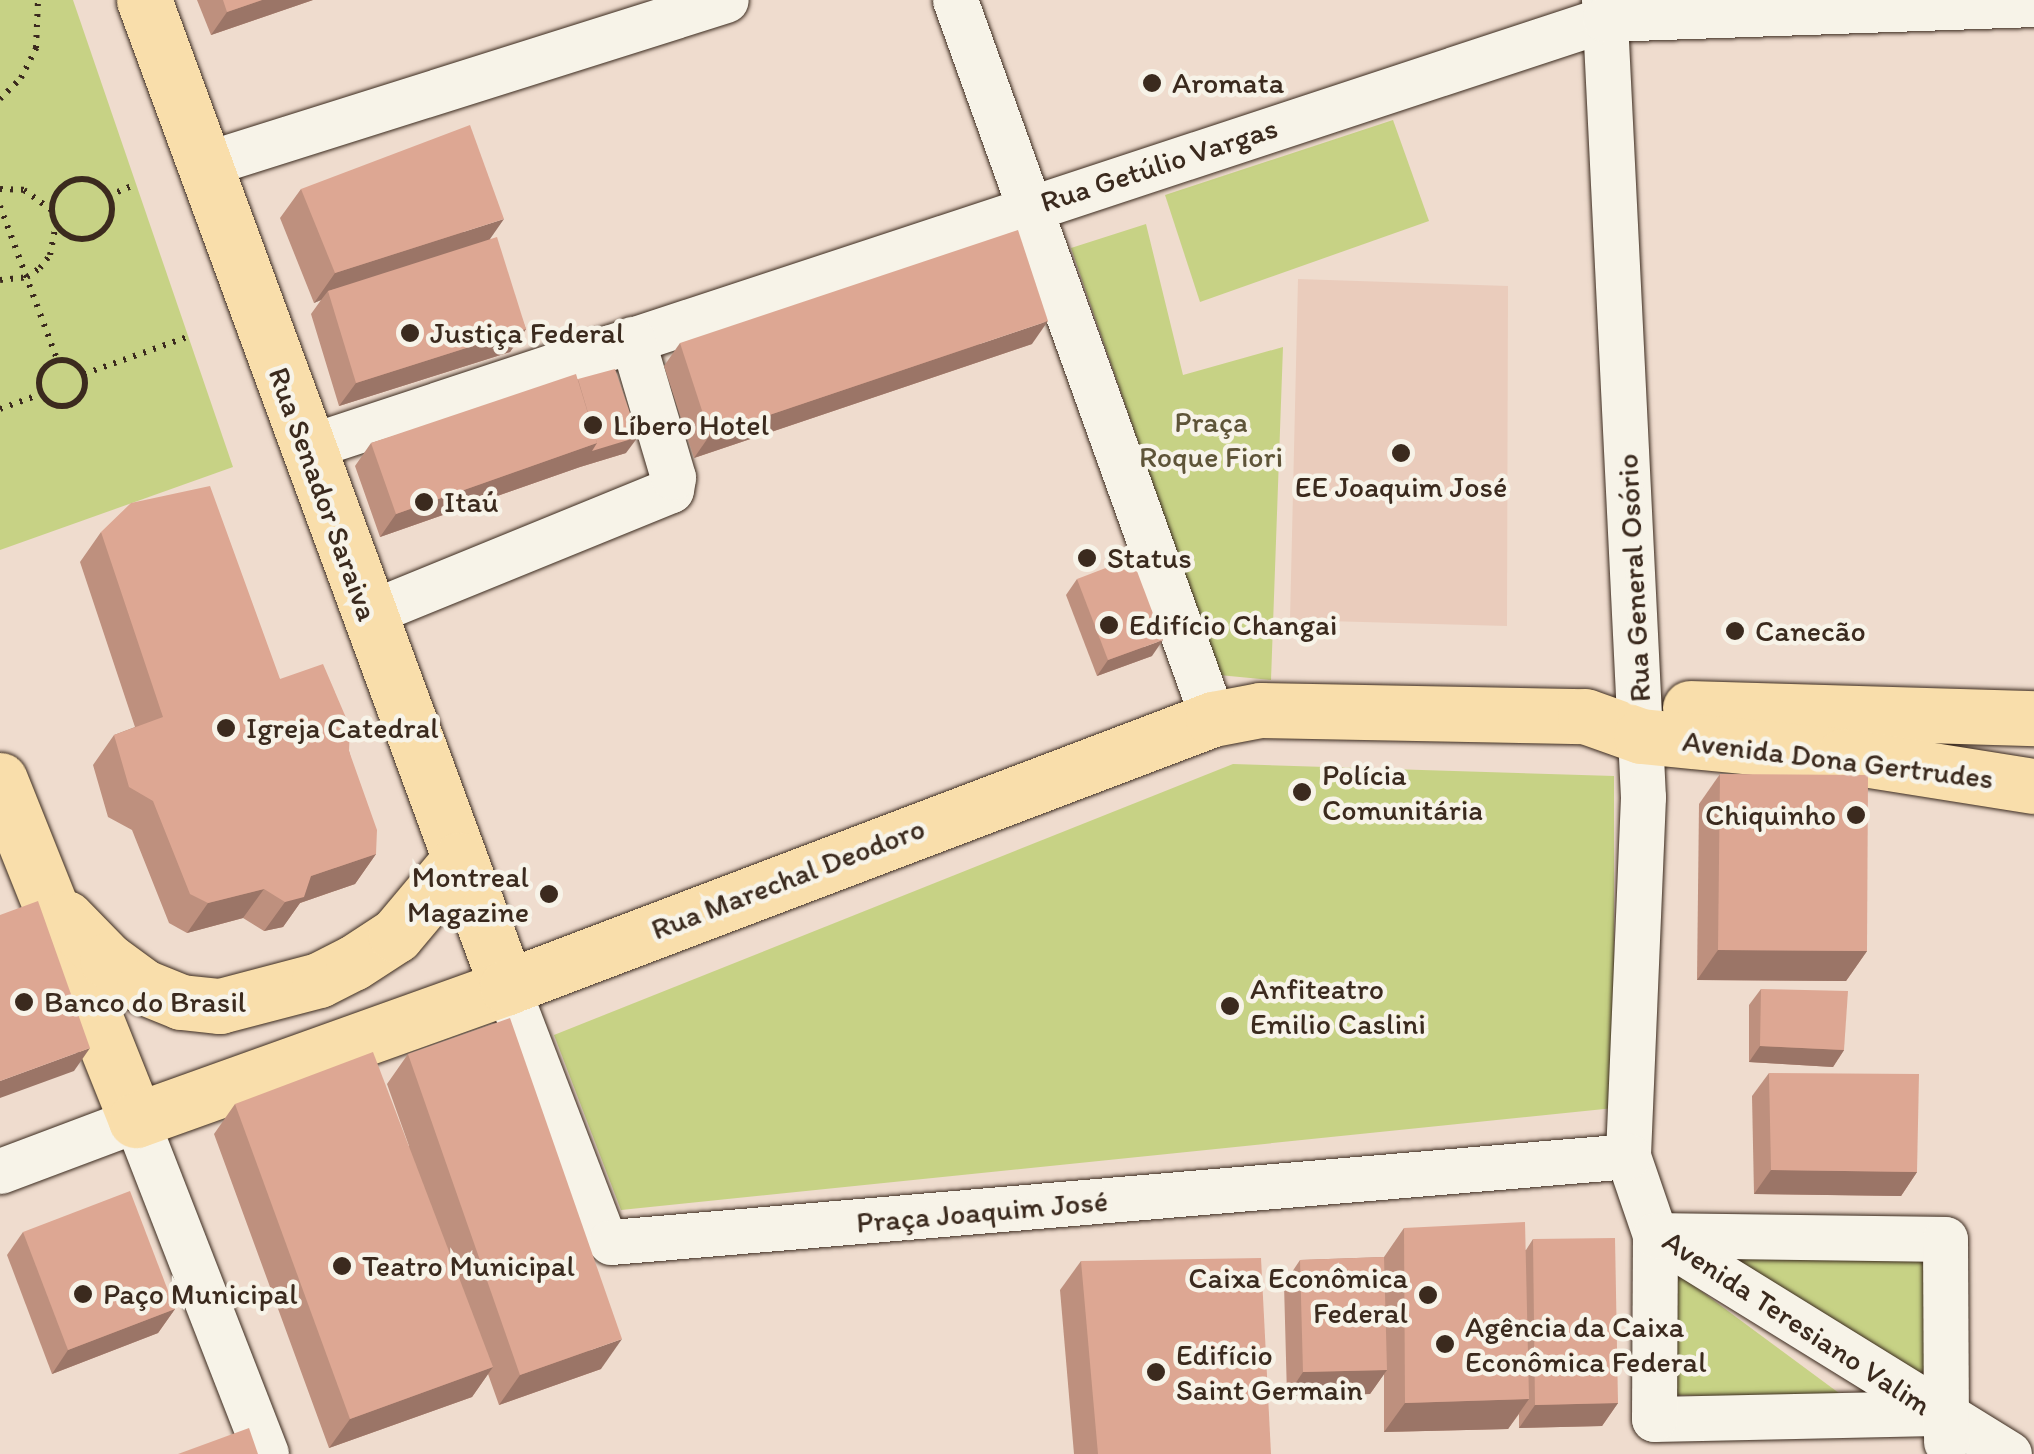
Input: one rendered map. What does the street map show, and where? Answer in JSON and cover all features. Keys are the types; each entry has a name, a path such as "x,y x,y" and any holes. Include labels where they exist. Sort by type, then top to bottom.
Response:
{"main road":[{"name":"Rua Senador Saraiva","path":"144,0 305,448 500,970"},
{"name":"Rua Marechal Deodoro","path":"130,1101 1213,719 1260,710 1310,709 1627,720"},
{"name":"Avenida Dona Gertrudes","path":"1627,720 2034,718"},
{"name":"Avenida Dona Gertrudes","path":"1627,720 2034,786"},
{"path":"0,780 130,1101"},
{"path":"50,902 106,960 144,987 181,1002 220,1006 318,980 353,963 396,935 458,860"}],"street":[{"path":"203,165 726,0"},
{"path":"955,0 1213,719"},
{"name":"Rua Getúlio Vargas","path":"305,448 1029,208 1604,9 2034,4"},
{"name":"Rua General Osório","path":"1604,9 1627,720 1628,1156"},
{"path":"367,614 671,490 674,477 632,339"},
{"name":"Praça Joaquim José","path":"500,970 601,1232 611,1242 1628,1156"},
{"path":"130,1101 266,1454"},
{"name":"Rua Marechal Deodoro","path":"0,1171 130,1101"},
{"name":"Avenida Teresiano Valim","path":"1628,1156 1655,1235 1943,1429 2008,1454"},
{"path":"1655,1235 1945,1239 1943,1429 1654,1419 1655,1235"}],"path":[{"path":"0,99 21,78 36,48 38,0"},
{"path":"0,280 27,277 50,255 56,224 52,210 58,191 75,180 94,182 108,196 111,216 91,238 70,237 56,224"},
{"path":"108,196 136,184"},
{"path":"0,189 24,190 52,210"},
{"path":"0,206 57,359"},
{"path":"84,374 190,336"},
{"path":"57,359 73,362 84,374 84,390 72,404 51,404 41,394 40,373 57,359"},
{"path":"0,409 41,394"}],"shaded area":[{"name":"EE Joaquim José","path":"1298,279 1508,286 1507,626 1290,620"}],"green space":[{"path":"0,0 73,0 233,467 0,550"},
{"path":"1393,120 1429,221 1200,302 1165,195"},
{"name":"Praça Roque Fiori","path":"1146,224 1183,375 1283,347 1271,680 1219,675 1071,248"},
{"path":"1233,764 1614,776 1614,1108 621,1210 554,1035"},
{"path":"1721,1252 1924,1259 1927,1379"},
{"path":"1678,1274 1847,1399 1675,1395"}],"building":[{"path":"223,0 262,0 227,12"},
{"path":"470,125 504,219 335,273 301,189"},
{"path":"1018,230 1048,321 710,435 680,343"},
{"name":"Justiça Federal","path":"497,237 526,329 356,383 328,291"},
{"path":"615,369 638,437 592,451 597,443 578,379"},
{"name":"Itaú","path":"576,374 597,443 396,514 371,443"},
{"name":"Igreja Catedral","path":"210,486 280,679 323,664 350,727 349,751 377,830 376,854 311,876 304,897 285,902 264,889 208,903 190,894 153,801 129,787 114,735 163,717 101,532 131,503"},
{"name":"Edifício Changai","path":"1132,558 1163,640 1108,660 1077,579"},
{"path":"1720,774 1868,775 1867,951 1718,950"},
{"name":"Banco do Brasil","path":"38,901 90,1048 0,1081 0,915"},
{"path":"1761,989 1848,991 1844,1050 1760,1046"},
{"path":"510,1018 622,1339 520,1375 408,1054"},
{"name":"Teatro Municipal","path":"373,1052 493,1367 350,1419 235,1104"},
{"path":"1769,1073 1919,1074 1917,1172 1771,1170"},
{"name":"Paço Municipal","path":"130,1191 175,1309 68,1350 23,1232"},
{"name":"Agência da Caixa Econômica Federal","path":"1525,1222 1529,1399 1405,1403 1404,1228"},
{"path":"1615,1238 1618,1403 1535,1405 1533,1239"},
{"path":"1384,1257 1387,1370 1303,1372 1300,1260"},
{"name":"Edifício Saint Germain","path":"1261,1258 1271,1454 1098,1454 1081,1261"},
{"path":"249,1428 258,1454 178,1454"}],"place":[{"name":"Aromata","path":"1152,83"},
{"name":"Justiça Federal","path":"410,333"},
{"name":"Líbero Hotel","path":"593,425"},
{"name":"EE Joaquim José","path":"1401,453"},
{"name":"Itaú","path":"424,502"},
{"name":"Status","path":"1087,558"},
{"name":"Edifício Changai","path":"1109,625"},
{"name":"Canecão","path":"1735,631"},
{"name":"Igreja Catedral","path":"226,728"},
{"name":"Polícia Comunitária","path":"1302,792"},
{"name":"Chiquinho","path":"1856,815"},
{"name":"Montreal Magazine","path":"549,894"},
{"name":"Banco do Brasil","path":"24,1002"},
{"name":"Anfiteatro Emilio Caslini","path":"1230,1006"},
{"name":"Teatro Municipal","path":"342,1266"},
{"name":"Paço Municipal","path":"83,1294"},
{"name":"Caixa Econômica Federal","path":"1428,1295"},
{"name":"Agência da Caixa Econômica Federal","path":"1445,1344"},
{"name":"Edifício Saint Germain","path":"1156,1372"}]}
